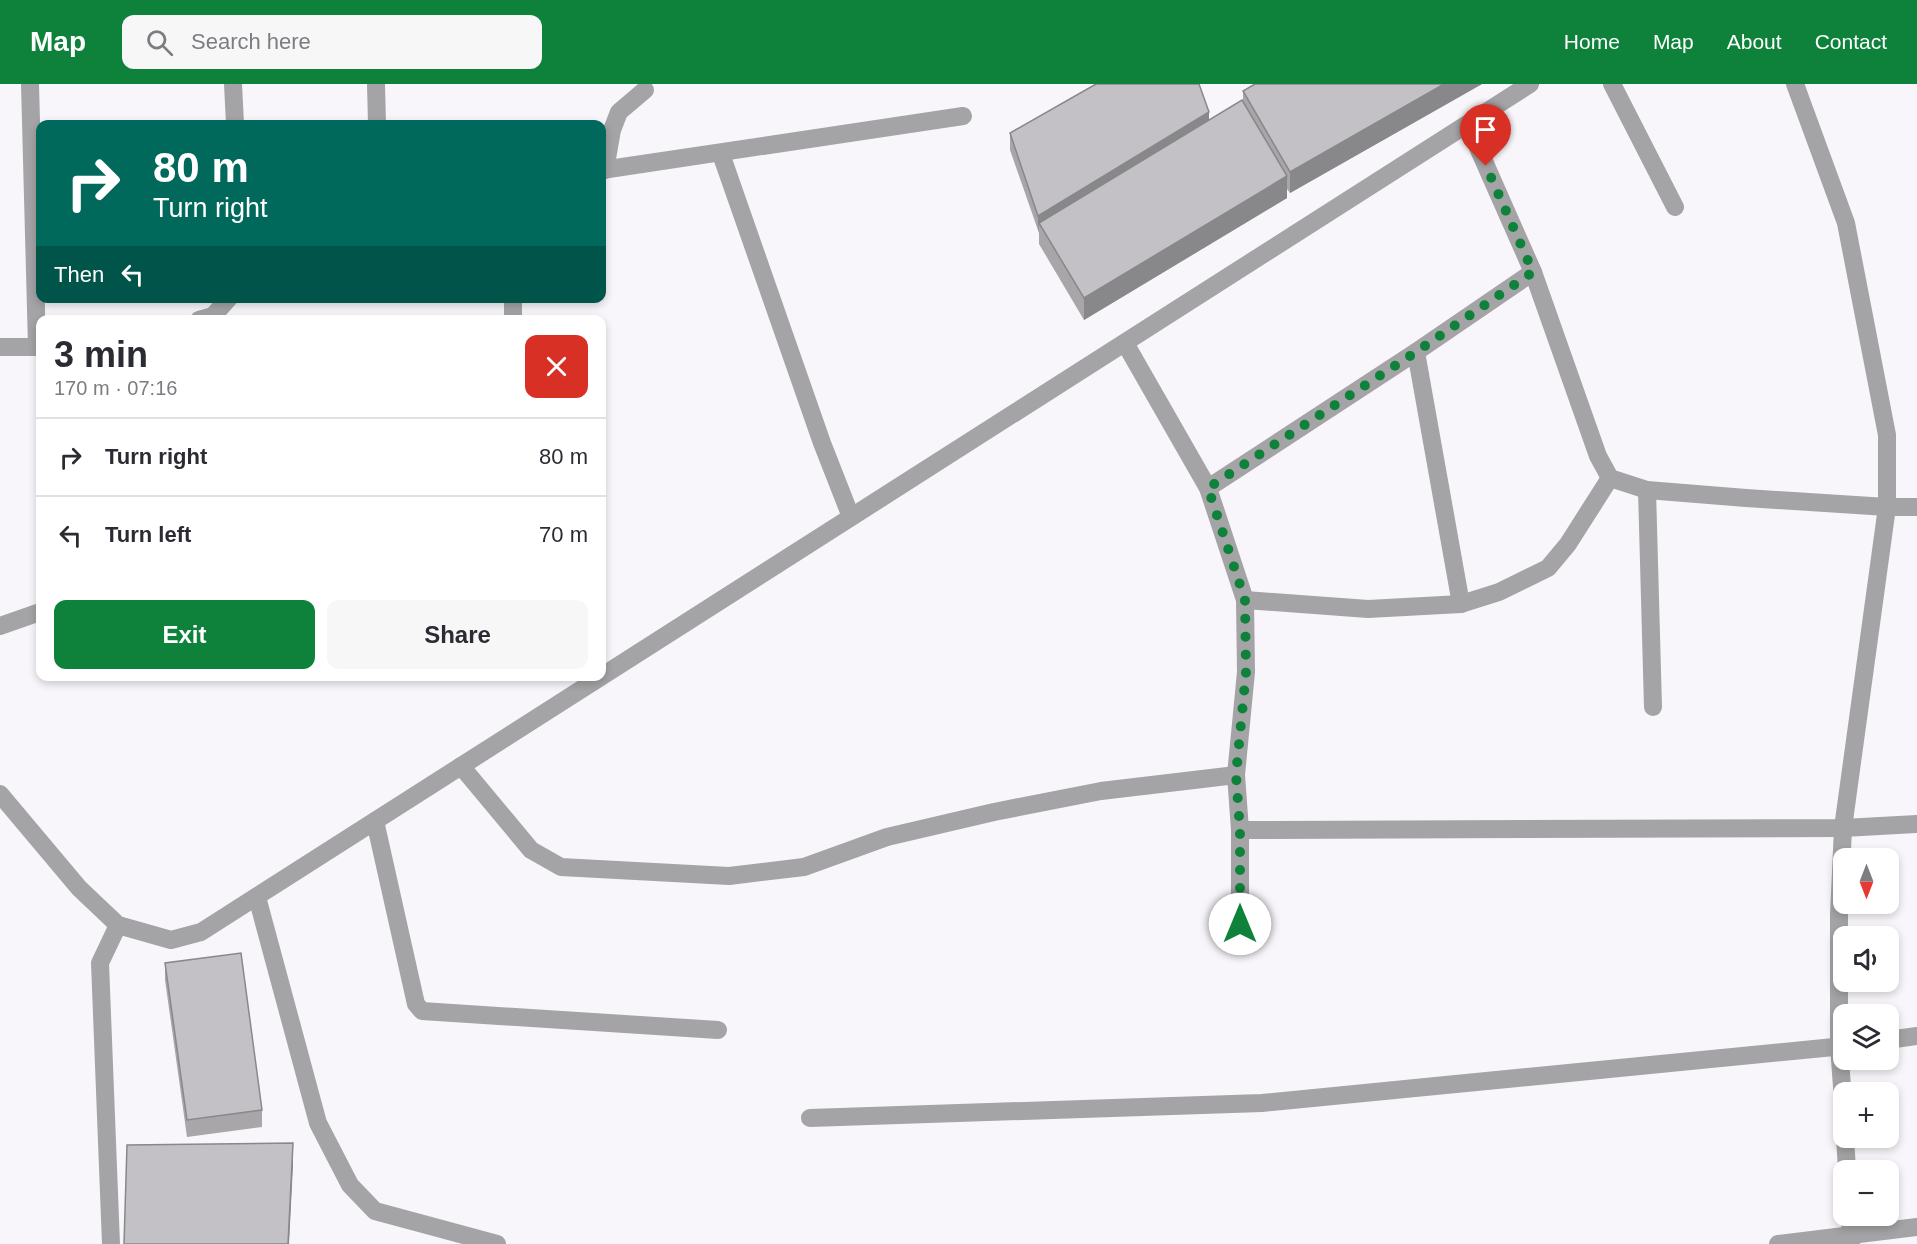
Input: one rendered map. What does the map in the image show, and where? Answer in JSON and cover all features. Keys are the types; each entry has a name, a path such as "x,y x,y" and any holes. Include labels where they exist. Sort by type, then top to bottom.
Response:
{"street":[{"path":"30,84 36,259"},
{"path":"233,84 235,120"},
{"path":"376,84 377,120"},
{"path":"606,674 1530,84"},
{"path":"1612,84 1675,207"},
{"path":"1795,84 1846,223 1887,435 1887,507 1843,828 1839,915 1840,1004"},
{"path":"606,157 619,112 645,90"},
{"path":"606,170 963,116"},
{"path":"1468,124 1533,272 1598,456 1610,478 1647,490 1887,507 1917,507"},
{"path":"721,154 822,443 851,518"},
{"path":"1208,488 1416,352 1533,272"},
{"path":"214,315 225,303"},
{"path":"1125,343 1208,488 1245,600 1246,672 1236,775 1240,830 1240,924"},
{"path":"0,348 36,347"},
{"path":"1416,352 1461,604"},
{"path":"1245,600 1368,609 1461,604 1499,592 1548,568 1568,544 1610,478"},
{"path":"1647,490 1653,707"},
{"path":"0,626 36,613"},
{"path":"0,794 79,888 118,925 171,939 201,932 595,681"},
{"path":"461,766 531,850 561,867 729,876 804,867 887,837 1101,790 1236,775"},
{"path":"375,821 416,1004 422,1011 718,1030"},
{"path":"1240,830 1843,828 1917,824"},
{"path":"257,897 318,1123 350,1185 375,1211 497,1244"},
{"path":"111,1244 100,963 118,925"},
{"path":"1899,1038 1917,1036"},
{"path":"810,1118 1262,1103 1833,1047"},
{"path":"1778,1244 1851,1240 1917,1227"}],"building":[{"path":"1096,84 1199,84 1209,112 1038,216 1010,133"},
{"path":"1255,84 1444,84 1290,172 1243,91"},
{"path":"1242,100 1287,176 1084,298 1039,223"},
{"path":"241,953 262,1110 187,1120 165,963"},
{"path":"293,1143 288,1244 124,1244 127,1145"}],"route":[{"path":"1240,924 1240,830 1236,775 1246,672 1245,600 1208,488 1416,352 1533,272 1486,166"}]}
